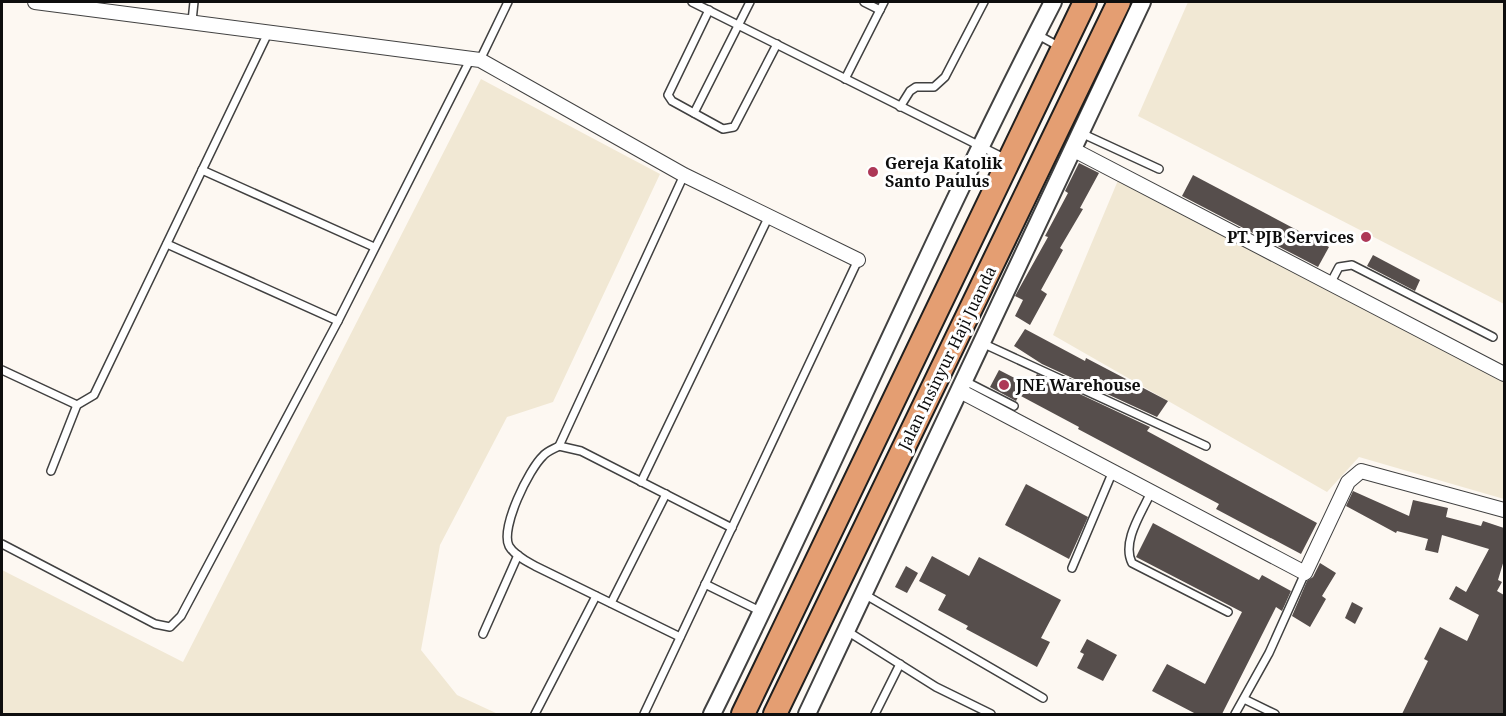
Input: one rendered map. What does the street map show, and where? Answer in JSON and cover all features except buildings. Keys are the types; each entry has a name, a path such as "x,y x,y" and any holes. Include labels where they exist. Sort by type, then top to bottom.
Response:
{"highway":[{"name":"Jalan Insinyur Haji Juanda","path":"743,714 1085,2"},
{"name":"Jalan Insinyur Haji Juanda","path":"776,714 1119,2"}],"street":[{"path":"36,2 475,59 684,175 858,260"},
{"path":"712,714 980,147 1053,2"},
{"name":"Jalan Insinyur Haji Juanda","path":"807,714 1142,2"},
{"path":"1074,150 1504,374"},
{"path":"962,386 1113,471 1305,573 1348,482 1361,471 1504,510"}],"lane":[{"path":"192,21 194,2"},
{"path":"2,544 155,624 170,627 181,616 338,321 374,247 508,2"},
{"path":"692,2 1008,160"},
{"path":"694,113 750,2"},
{"path":"864,2 880,10"},
{"path":"845,79 884,2"},
{"path":"900,106 910,91 916,87 934,87 945,77 984,2"},
{"path":"709,10 668,95 672,101 723,129 734,127 777,45"},
{"path":"51,471 77,405 94,395 268,31"},
{"path":"1036,34 1062,48"},
{"path":"1082,133 1159,169"},
{"path":"202,170 374,247"},
{"path":"681,637 518,555 508,545 507,526 543,455 559,446 684,175"},
{"path":"641,482 769,216"},
{"path":"167,244 338,321"},
{"path":"644,714 858,260"},
{"path":"1330,284 1339,267 1352,265 1493,337"},
{"path":"982,343 1206,446"},
{"path":"2,370 77,405"},
{"path":"962,386 1014,406"},
{"path":"559,446 580,451 732,528"},
{"path":"1072,568 1113,471"},
{"path":"1152,490 1129,544 1128,554 1132,563 1228,612"},
{"path":"611,603 666,494"},
{"path":"483,634 518,555"},
{"path":"1235,714 1269,653 1305,573"},
{"path":"705,584 762,612"},
{"path":"864,594 1042,698"},
{"path":"535,714 596,596"},
{"path":"847,631 936,687 991,714"},
{"path":"875,714 900,664"},
{"path":"1244,699 1275,714"}],"shaded area":[{"path":"1188,2 1504,2 1504,304 1138,116"},
{"path":"481,79 660,174 553,402 507,417 440,545 421,650 457,695 498,714 2,714 2,570 183,662"},
{"path":"1119,178 1504,377 1504,499 1359,457 1327,492 1053,335"}],"place":[{"name":"Gereja Katolik Santo Paulus","path":"873,172"},
{"name":"PT. PJB Services","path":"1366,237"},
{"name":"JNE Warehouse","path":"1004,385"}]}
